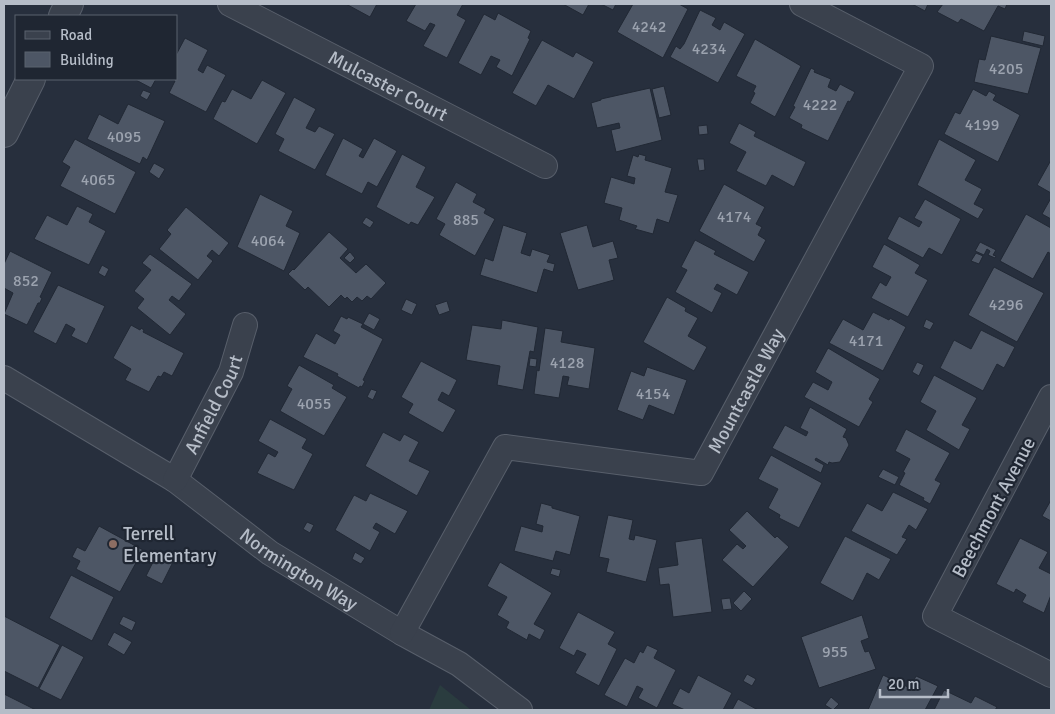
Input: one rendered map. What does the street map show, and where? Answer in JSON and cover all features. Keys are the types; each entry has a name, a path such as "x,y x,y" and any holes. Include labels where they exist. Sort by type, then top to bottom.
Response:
{"street":[{"name":"Mulcaster Court","path":"230,4 545,166"},
{"name":"Mountcastle Way","path":"402,633 505,447 700,473 921,66 802,4"},
{"path":"8,116 30,80"},
{"name":"Anfield Court","path":"175,480 231,372 245,325"},
{"name":"Normington Way","path":"4,378 175,480 270,553 402,633 459,664 520,710"},
{"name":"Beechmont Avenue","path":"1051,398 934,616 1051,675"}],"shaded area":[{"path":"440,685 471,710 429,710"}],"building":[{"path":"346,4 377,4 370,17"},
{"path":"416,4 463,4 457,15 466,20 447,58 423,46 435,25 430,23 425,31 406,21"},
{"path":"563,4 589,4 583,15"},
{"path":"601,4 616,4 613,10"},
{"path":"633,4 679,4 688,9 663,58 617,32"},
{"path":"912,4 928,4 925,11"},
{"path":"943,4 1007,4 1005,9 998,6 984,31 961,19 958,23 937,12"},
{"path":"700,10 716,18 712,25 720,30 724,22 745,34 718,83 670,57 676,46 680,49 684,44"},
{"path":"498,13 531,31 528,38 530,39 512,76 496,67 500,60 491,56 481,75 458,63 484,14 495,20"},
{"path":"1024,31 1045,36 1043,46 1022,41"},
{"path":"991,36 1041,48 1028,94 974,82 979,59 985,60"},
{"path":"185,38 208,50 198,70 203,73 207,65 226,75 206,112 169,93 175,81 173,80 178,80 178,51"},
{"path":"755,39 801,66 775,117 750,103 756,86 736,76"},
{"path":"542,40 573,57 576,52 594,62 574,99 548,85 536,106 512,93"},
{"path":"811,68 815,70 814,72 831,79 828,87 836,91 840,84 855,92 850,102 848,101 828,141 801,128 802,125 789,118"},
{"path":"136,80 155,80 151,88"},
{"path":"262,80 286,93 257,144 213,119 222,101 225,102 232,89 251,99"},
{"path":"664,86 671,115 659,118 652,89"},
{"path":"650,88 662,140 616,152 611,130 620,128 619,123 597,128 591,103"},
{"path":"973,89 986,96 989,91 996,95 993,100 1020,115 998,162 944,134 955,112 960,114"},
{"path":"143,90 151,93 147,100 140,96"},
{"path":"294,97 316,109 306,128 315,132 319,126 335,134 315,170 278,151 284,139 275,134"},
{"path":"128,104 165,121 147,160 143,157 140,164 87,139 99,114 118,124"},
{"path":"739,123 756,132 754,136 806,162 794,187 772,175 766,186 736,171 746,152 729,143"},
{"path":"707,125 708,134 699,135 698,126"},
{"path":"343,138 363,149 359,156 363,158 374,138 397,151 377,187 368,182 362,194 325,175"},
{"path":"75,139 136,172 115,214 60,186 70,167 62,162"},
{"path":"939,139 976,160 965,180 982,189 974,204 984,209 978,219 917,185"},
{"path":"402,154 426,167 416,187 435,197 418,225 411,222 409,225 376,207"},
{"path":"639,154 646,156 645,160 672,168 665,192 678,195 669,223 657,219 653,234 635,229 637,226 619,220 622,208 604,203 611,177 634,184 635,178 627,176 633,155 638,157"},
{"path":"697,159 704,159 705,170 699,171"},
{"path":"1051,160 1051,193 1037,185"},
{"path":"154,163 165,169 159,179 149,172"},
{"path":"456,182 477,194 473,202 486,209 484,213 495,219 475,256 439,235 445,224 436,219"},
{"path":"724,184 765,207 756,224 762,227 758,235 766,240 754,262 699,231"},
{"path":"260,194 293,211 286,226 300,233 284,271 237,247"},
{"path":"1051,198 1051,219 1042,214"},
{"path":"925,199 961,219 942,255 929,248 923,258 887,239 899,216 919,227 922,222 914,218"},
{"path":"77,206 93,214 89,222 106,231 89,265 34,239 47,215 67,225"},
{"path":"186,207 229,243 219,256 212,250 207,256 213,261 198,280 159,249 171,234 167,230"},
{"path":"1026,214 1051,228 1051,254 1048,252 1033,279 1000,261"},
{"path":"366,217 374,222 370,228 362,223"},
{"path":"503,225 527,233 521,253 530,256 532,249 550,255 547,262 555,264 553,272 544,269 537,293 480,275 485,258 493,261"},
{"path":"587,225 593,247 613,241 618,258 609,260 614,280 578,290 560,233"},
{"path":"329,232 348,249 340,258 356,273 366,264 386,283 371,299 367,296 362,301 357,297 352,302 347,297 345,299 341,295 329,307 308,287 305,290 288,274"},
{"path":"695,240 716,251 714,254 749,272 737,295 717,284 714,289 722,293 712,313 675,292 687,270 681,267"},
{"path":"980,242 996,250 993,255 996,256 995,258 988,255 990,251 987,249 984,255 975,251"},
{"path":"884,244 920,265 915,273 928,280 908,317 871,298 880,282 886,286 891,277 872,267"},
{"path":"10,251 52,272 40,297 42,298 40,303 38,303 27,325 4,314 13,293 4,288 4,264"},
{"path":"350,252 355,258 350,263 344,258"},
{"path":"976,253 983,256 979,264 971,261"},
{"path":"150,254 192,284 179,301 172,296 169,300 186,314 170,335 137,308 144,299 134,291 151,270 142,263"},
{"path":"102,265 109,269 105,277 98,273"},
{"path":"994,267 1044,293 1017,342 968,315"},
{"path":"58,285 105,306 87,344 71,336 75,329 66,324 56,344 33,332"},
{"path":"667,297 686,308 685,311 698,318 688,336 707,347 694,371 643,342"},
{"path":"406,299 417,304 412,315 401,310"},
{"path":"447,301 450,311 439,315 435,305"},
{"path":"873,312 889,320 890,318 906,327 883,371 829,343 843,319 863,330"},
{"path":"369,313 380,319 374,330 363,324"},
{"path":"341,316 363,324 361,327 383,339 363,380 365,381 362,387 360,386 359,388 337,376 338,374 303,357 316,333 335,344 340,335 333,331"},
{"path":"926,319 934,323 930,330 923,327"},
{"path":"502,320 538,327 534,352 530,351 523,390 497,385 500,366 466,360 472,325 501,329"},
{"path":"131,325 140,330 141,328 144,330 143,332 184,353 172,376 164,372 161,377 158,376 149,392 125,380 131,369 113,358"},
{"path":"545,328 563,331 561,342 595,348 589,389 567,385 569,377 563,376 559,398 534,394"},
{"path":"981,330 1015,347 1004,368 997,364 983,391 940,368 954,340 971,349"},
{"path":"828,348 880,379 869,399 873,402 859,427 804,397 813,382 828,390 832,382 815,372"},
{"path":"530,358 537,359 536,367 529,366"},
{"path":"421,361 457,380 449,396 442,392 438,400 456,410 443,433 408,413 413,404 401,397"},
{"path":"917,362 924,365 919,376 912,372"},
{"path":"299,365 334,385 332,388 347,397 324,436 280,411 292,389 287,386"},
{"path":"647,367 687,380 674,415 649,405 643,420 617,410 631,371 644,376"},
{"path":"934,375 977,398 962,425 970,429 959,450 926,430 936,411 920,402"},
{"path":"371,389 377,391 373,400 367,397"},
{"path":"810,407 847,429 843,437 846,438 849,445 840,462 829,462 828,465 816,458 815,460 824,465 821,473 772,448 785,425 806,436 808,432 800,428"},
{"path":"270,419 307,439 302,448 313,454 294,490 257,473 268,453 275,457 278,452 258,441"},
{"path":"906,429 950,453 935,480 941,483 930,504 923,500 924,498 899,485 910,459 895,451"},
{"path":"383,432 400,441 404,434 419,442 409,461 430,471 417,496 365,466"},
{"path":"771,455 822,483 799,528 779,518 780,515 768,508 778,489 758,479"},
{"path":"883,469 899,477 895,485 878,477"},
{"path":"893,492 928,509 916,530 909,525 902,537 907,539 897,555 851,531 867,503 882,511"},
{"path":"370,493 408,511 395,534 376,523 373,528 380,532 370,551 335,530 354,495 366,501"},
{"path":"1051,500 1051,521 1042,516"},
{"path":"541,503 580,516 570,555 556,551 553,561 514,551 521,526 542,532 543,526 536,524"},
{"path":"747,511 775,538 777,536 789,547 753,587 722,560 737,544 743,549 746,546 729,530"},
{"path":"608,515 633,520 629,539 634,540 635,535 657,540 646,582 606,572 609,559 599,557"},
{"path":"307,522 314,525 310,533 303,529"},
{"path":"99,526 143,550 120,592 76,569 80,561 72,557 77,547 85,551"},
{"path":"845,536 891,559 879,580 867,573 853,601 820,583"},
{"path":"702,538 712,612 673,617 669,584 660,585 658,568 678,565 675,542"},
{"path":"1020,538 1048,552 1039,568 1051,574 1051,595 1044,613 1022,602 1026,595 1016,589 1014,593 996,584"},
{"path":"158,552 174,560 162,584 146,576"},
{"path":"355,552 365,558 361,564 352,559"},
{"path":"500,562 552,593 534,624 545,630 540,640 529,634 527,640 506,628 509,622 497,615 507,597 487,586"},
{"path":"552,568 561,570 559,577 550,574"},
{"path":"71,575 114,597 92,641 49,618"},
{"path":"744,591 752,599 741,611 733,603"},
{"path":"730,598 732,609 723,610 721,599"},
{"path":"578,612 615,632 608,644 617,649 599,686 575,673 586,654 577,650 574,656 559,648"},
{"path":"862,615 869,638 861,641 865,652 869,651 876,669 819,688 801,637"},
{"path":"4,616 60,645 38,688 4,671"},
{"path":"123,616 136,622 132,631 119,624"},
{"path":"114,632 132,642 124,655 107,645"},
{"path":"62,645 84,657 61,700 39,689"},
{"path":"647,645 658,650 654,658 676,670 657,708 638,698 643,689 637,686 627,707 604,695 625,658 634,663 640,651 643,653"},
{"path":"747,674 756,679 752,686 743,681"},
{"path":"698,675 732,693 723,710 685,710 672,704 680,688 689,693"},
{"path":"883,675 910,688 916,676 938,686 925,710 868,710"},
{"path":"944,690 971,703 975,696 997,707 995,710 934,710"},
{"path":"4,694 36,710 4,710"},
{"path":"831,697 839,704 833,710 825,705"},
{"path":"738,699 758,710 732,710"}],"place":[{"name":"Terrell Elementary","path":"113,544"}]}
